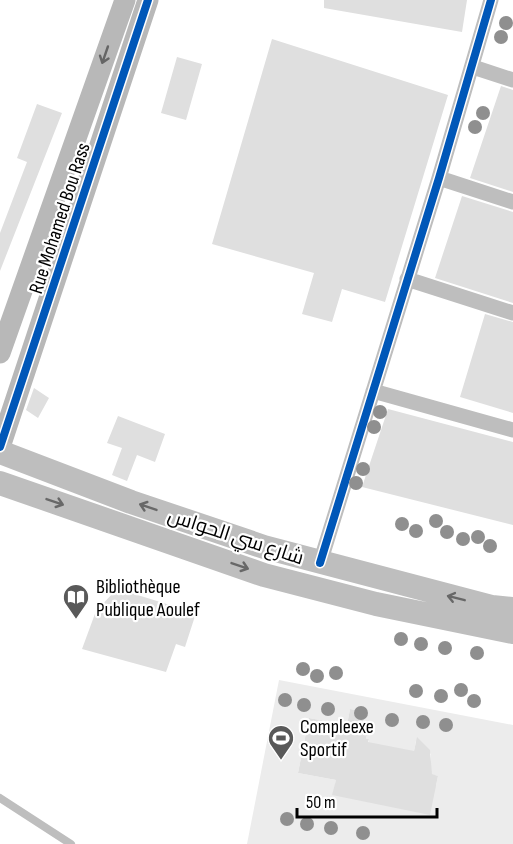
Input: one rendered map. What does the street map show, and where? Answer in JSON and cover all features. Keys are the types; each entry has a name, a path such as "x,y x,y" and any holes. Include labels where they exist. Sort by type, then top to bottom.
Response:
{"main road":[{"name":"شارع سي الحواس","path":"0,449 142,505 320,563 492,607 513,609"},
{"name":"شارع سي الحواس","path":"0,483 264,575 388,606 513,632"}],"street":[{"name":"Rue Mohamed Bou Rass","path":"0,353 125,0"},
{"name":"Rue Mohamed Bou Rass","path":"0,449 148,0"},
{"path":"320,563 439,178 490,0"},
{"path":"472,67 513,80"},
{"path":"439,178 513,202"},
{"path":"407,279 513,313"},
{"path":"373,391 513,430"}],"lane":[{"path":"0,798 71,844"}],"shaded area":[{"name":"Compleexe Sportif","path":"279,680 513,725 513,844 247,844","holes":["350,709 365,712 362,728 368,729 366,739 369,739 362,771 333,795 336,780 298,773 309,718 347,725","416,741 431,754 430,774 438,776 436,786 427,785 414,751"]}],"building":[{"path":"324,0 467,0 462,32 324,8"},
{"path":"272,39 448,95 385,302 342,289 332,322 302,314 314,273 212,244"},
{"path":"177,57 202,64 186,120 161,113"},
{"path":"501,86 513,90 513,192 470,178"},
{"path":"37,104 62,113 0,271 0,233 27,162 17,158"},
{"path":"462,196 513,212 513,303 435,278"},
{"path":"485,314 513,322 513,413 460,397"},
{"path":"34,388 49,398 38,418 26,410"},
{"path":"388,409 513,442 513,525 362,487"},
{"path":"118,416 165,434 155,462 137,455 127,481 112,475 122,448 107,443"},
{"path":"114,592 131,593 196,613 185,647 176,644 166,672 82,649 96,611"},
{"path":"350,709 365,712 362,728 368,729 366,739 369,739 368,742 414,751 417,737 430,750 432,774 438,776 430,815 332,795 336,780 298,773 309,718 347,725"}],"cycle path":[{"path":"0,447 148,0"},
{"path":"320,563 439,178 491,0"}],"place":[{"name":"Bibliothèque Publique Aoulef","path":"76,620"},
{"name":"Compleexe Sportif","path":"281,761"}]}
